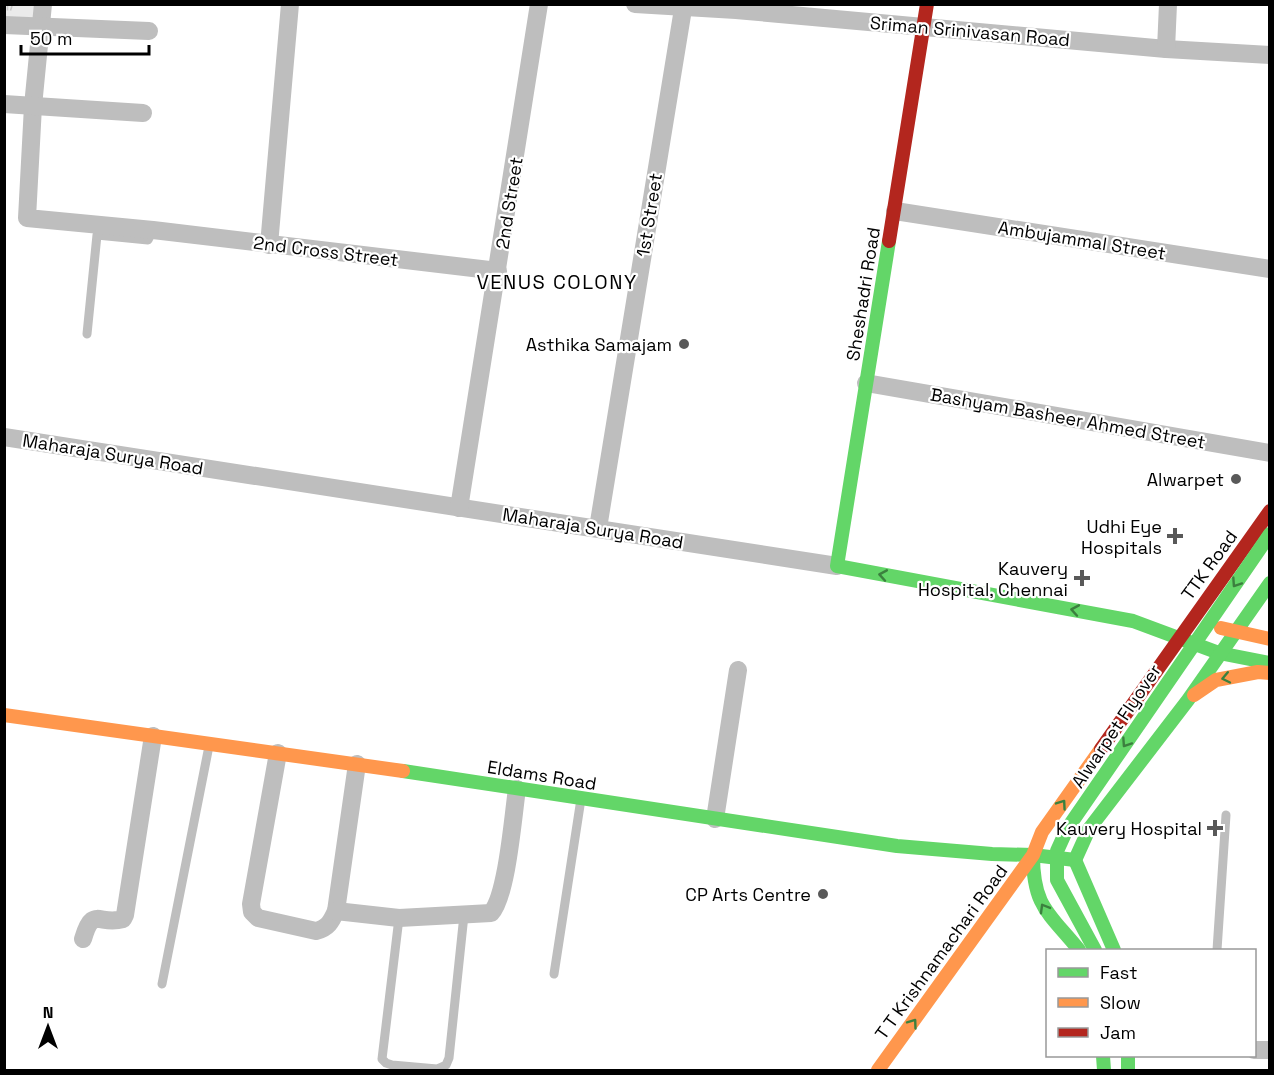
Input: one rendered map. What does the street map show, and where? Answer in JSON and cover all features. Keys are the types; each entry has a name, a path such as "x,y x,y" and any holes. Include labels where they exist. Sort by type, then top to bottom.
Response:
{"main road":[{"name":"Sheshadri Road","path":"837,566 925,28 927,4"},
{"name":"TTK Road","path":"1033,855 1042,832 1177,639 1180,619 1269,511"},
{"name":"Alwarpet Flyover","path":"1094,949 1057,880 1058,851 1067,830 1269,534"},
{"name":"Maharaja Surya Road","path":"837,566 1132,621 1219,654 1269,663"},
{"path":"1113,949 1075,860 1089,829 1188,700 1269,583"},
{"path":"1253,606 1264,622"},
{"path":"1132,621 1180,619 1269,639"},
{"path":"1188,700 1216,680 1258,672 1269,673"},
{"name":"Eldams Road","path":"4,715 357,764 897,846 1075,860"},
{"path":"1033,855 1035,887 1040,904 1076,949"},
{"name":"T T Krishnamachari Road","path":"879,1071 1033,855"}],"street":[{"path":"33,106 43,4"},
{"path":"269,245 290,4"},
{"name":"2nd Street","path":"459,508 539,4"},
{"path":"1166,49 1168,4"},
{"name":"Sriman Srinivasan Road","path":"638,5 683,9 737,7 837,16 925,28 1166,49 1269,55"},
{"name":"1st Street","path":"598,528 683,9"},
{"path":"4,25 149,31"},
{"path":"4,104 143,112"},
{"name":"2nd Cross Street","path":"33,106 27,218 153,230 498,270"},
{"name":"Ambujammal Street","path":"895,211 1269,269"},
{"name":"Bashyam Basheer Ahmed Street","path":"866,383 1269,453"},
{"name":"Maharaja Surya Road","path":"4,437 837,566"},
{"path":"715,819 738,670"},
{"path":"83,939 87,924 91,920 123,919 153,736"},
{"path":"278,753 251,904 252,912 258,918 316,932 325,929 331,923 336,911 357,764"},
{"path":"336,911 399,918 491,913 499,903 517,789"}],"lane":[{"path":"87,334 97,235 148,240 153,230"},
{"path":"162,984 209,744"},
{"path":"554,974 581,799"},
{"path":"1217,949 1226,814"},
{"path":"399,918 382,1059 392,1065 437,1069 446,1065 449,1058 464,915"}],"green space":[{"path":"4,5 40,5 38,28 5,26"}],"traffic: fast":[{"path":"889,241 837,566 1133,621 1219,653 1270,663"},
{"path":"1094,949 1057,880 1057,851 1067,829 1270,534"},
{"path":"1075,860 1089,829 1188,700 1270,583"},
{"path":"403,771 897,846 1075,860"},
{"path":"1033,855 1036,887 1040,898 1051,917 1078,949"},
{"path":"1075,860 1114,949"},
{"path":"1103,1057 1104,1070"},
{"path":"1128,1057 1128,1070"}],"traffic: slow":[{"path":"1221,628 1270,639"},
{"path":"1194,695 1216,680 1258,672 1270,673"},
{"path":"4,715 403,771"},
{"path":"878,1070 1033,855 1042,832 1101,749"}],"traffic: jam":[{"path":"889,241 927,4"},
{"path":"1101,749 1270,511"}],"place":[{"name":"Asthika Samajam","path":"684,344"},
{"name":"Alwarpet","path":"1236,479"},
{"name":"Udhi Eye Hospitals","path":"1175,536"},
{"name":"Kauvery Hospital, Chennai","path":"1082,578"},
{"name":"Kauvery Hospital","path":"1215,828"},
{"name":"CP Arts Centre","path":"823,894"}],"district":[{"name":"VENUS COLONY","path":"557,282"}]}
